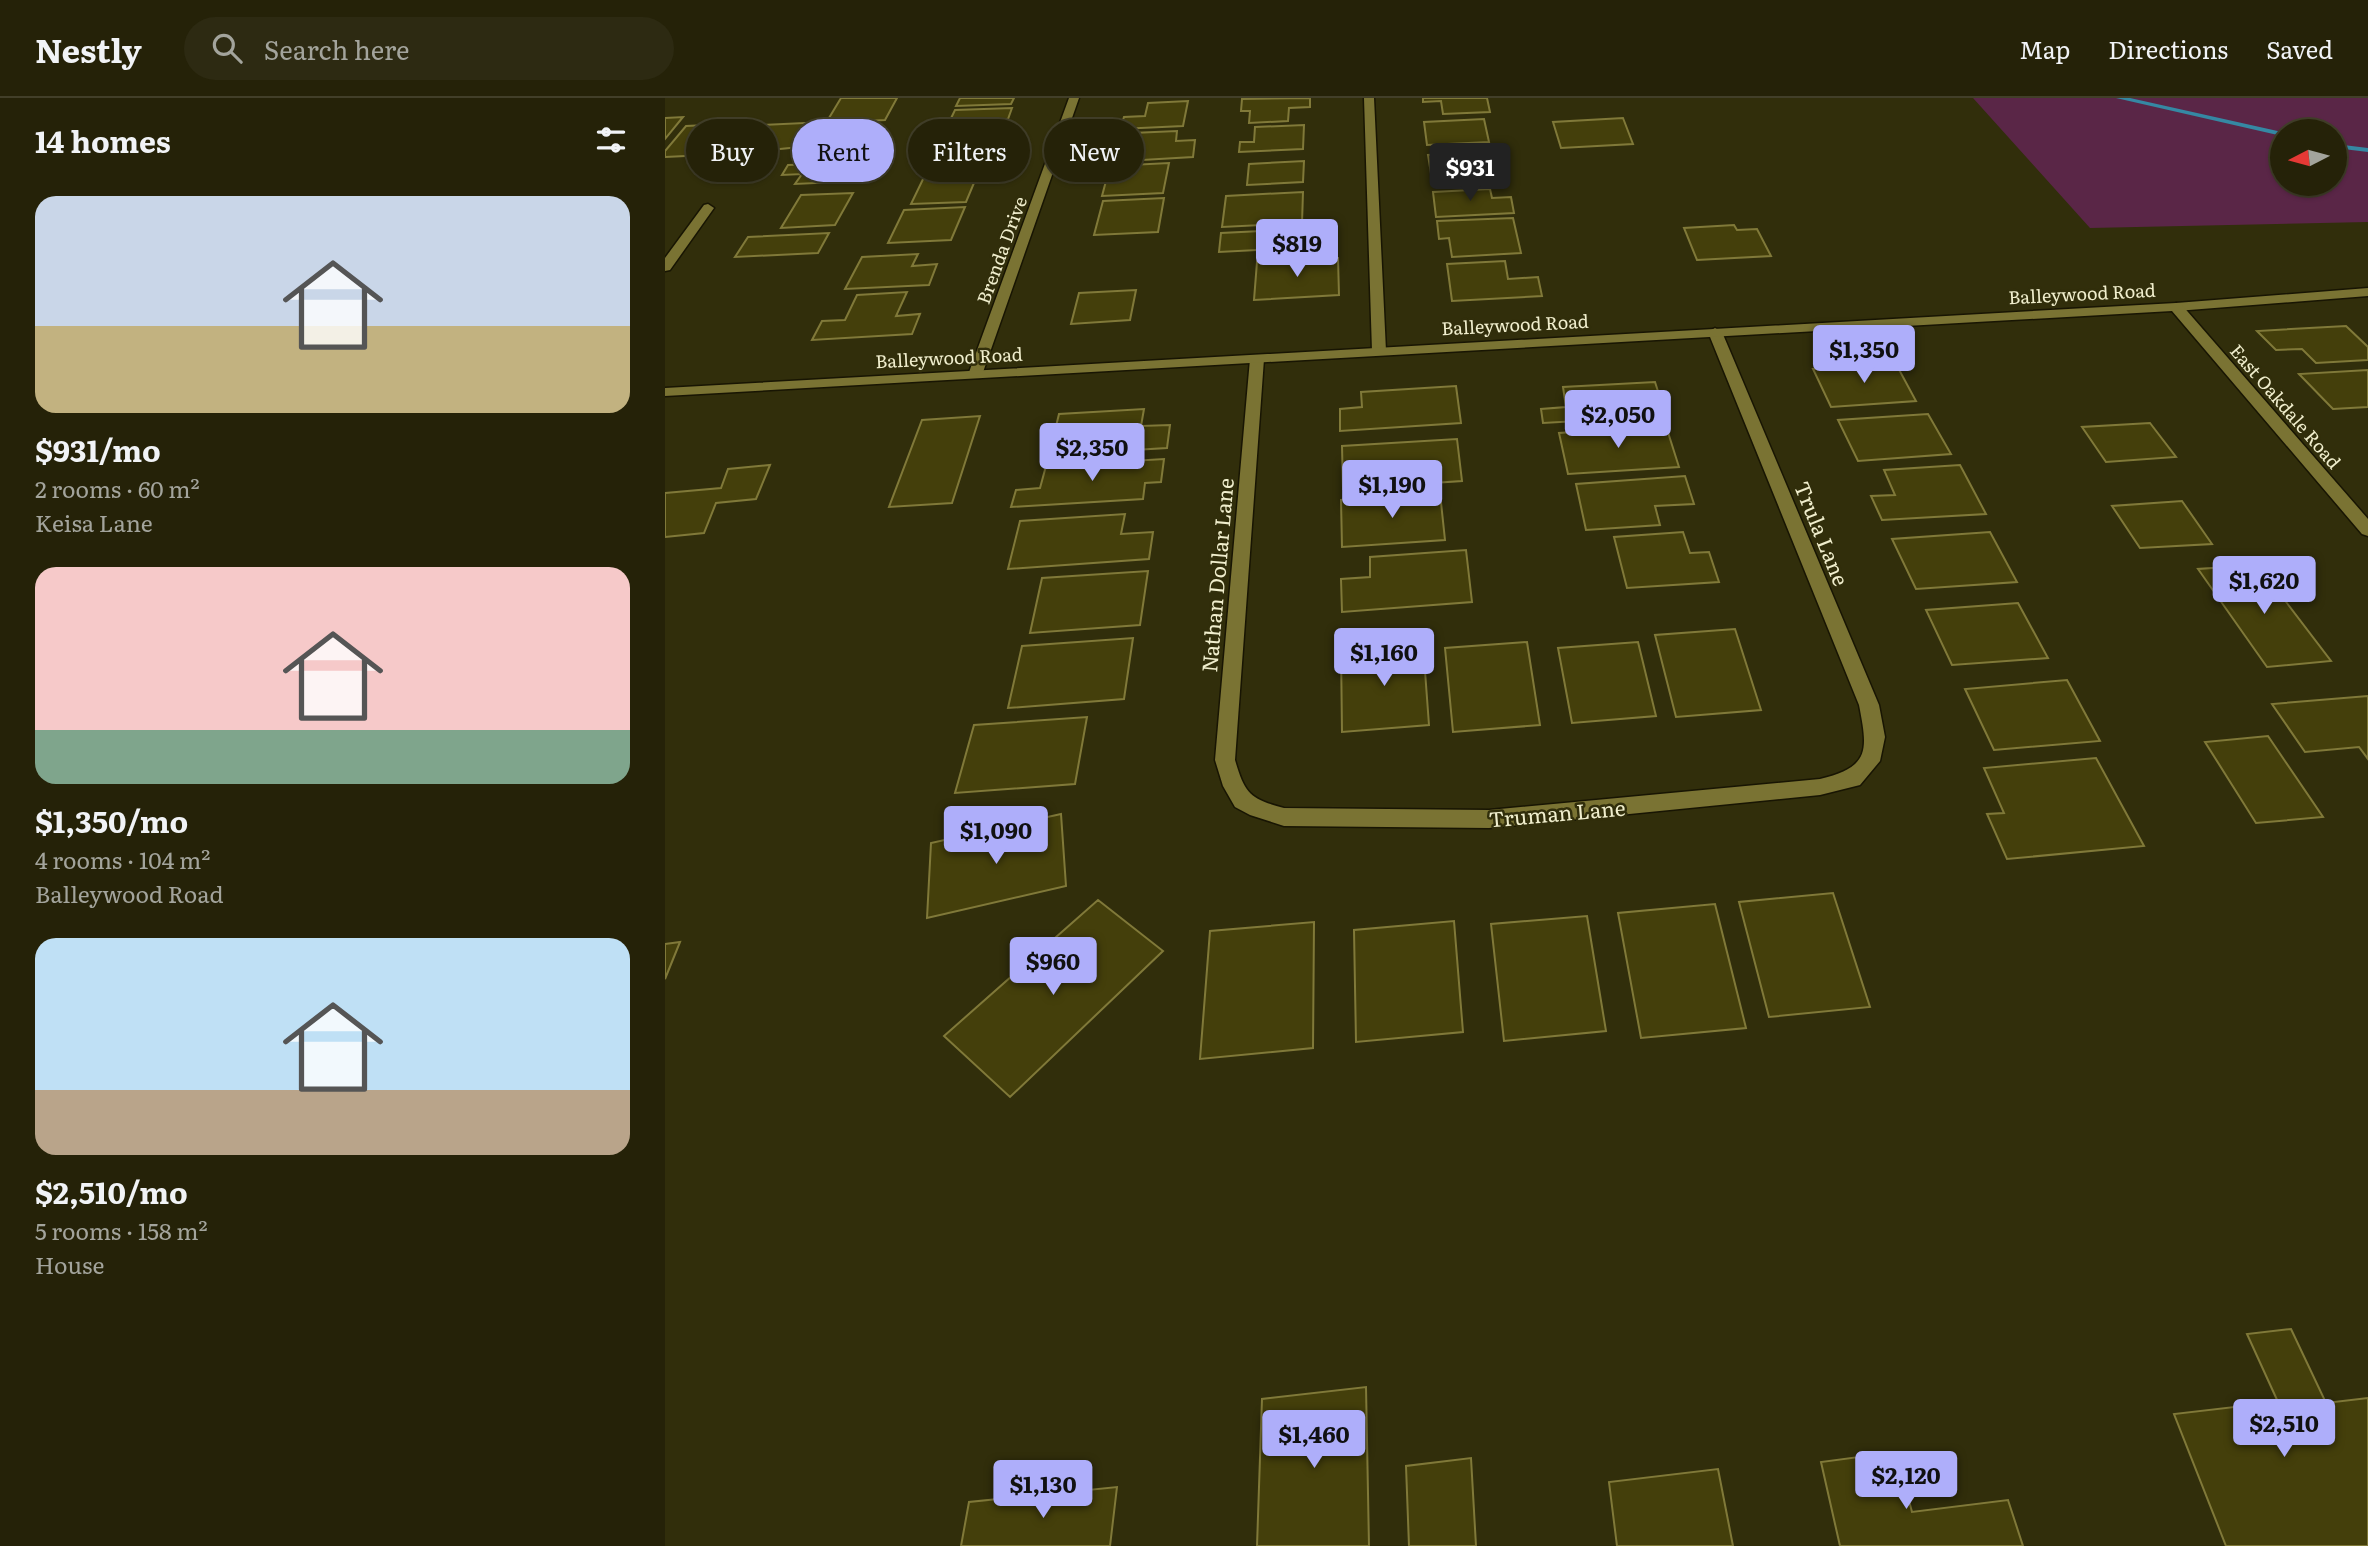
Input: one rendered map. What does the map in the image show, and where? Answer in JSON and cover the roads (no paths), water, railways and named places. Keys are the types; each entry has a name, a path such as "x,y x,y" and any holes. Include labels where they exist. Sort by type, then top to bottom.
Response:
{"street":[{"name":"Brenda Drive","path":"975,375 1074,98"},
{"path":"1369,98 1379,351"},
{"path":"665,267 708,208"},
{"name":"Balleywood Road","path":"665,392 2176,307 2368,292"},
{"name":"East Oakdale Road","path":"2176,307 2368,530"},
{"name":"Trula Lane","path":"1715,332 1869,705 1875,737 1873,755"},
{"name":"Nathan Dollar Lane","path":"1234,794 1225,760 1257,359"},
{"name":"Truman Lane","path":"1234,794 1253,808 1284,817 1489,819 1820,787 1853,779 1873,755"}],"waterway":[{"path":"2120,98 2270,131"},
{"path":"2347,147 2368,150"}]}
